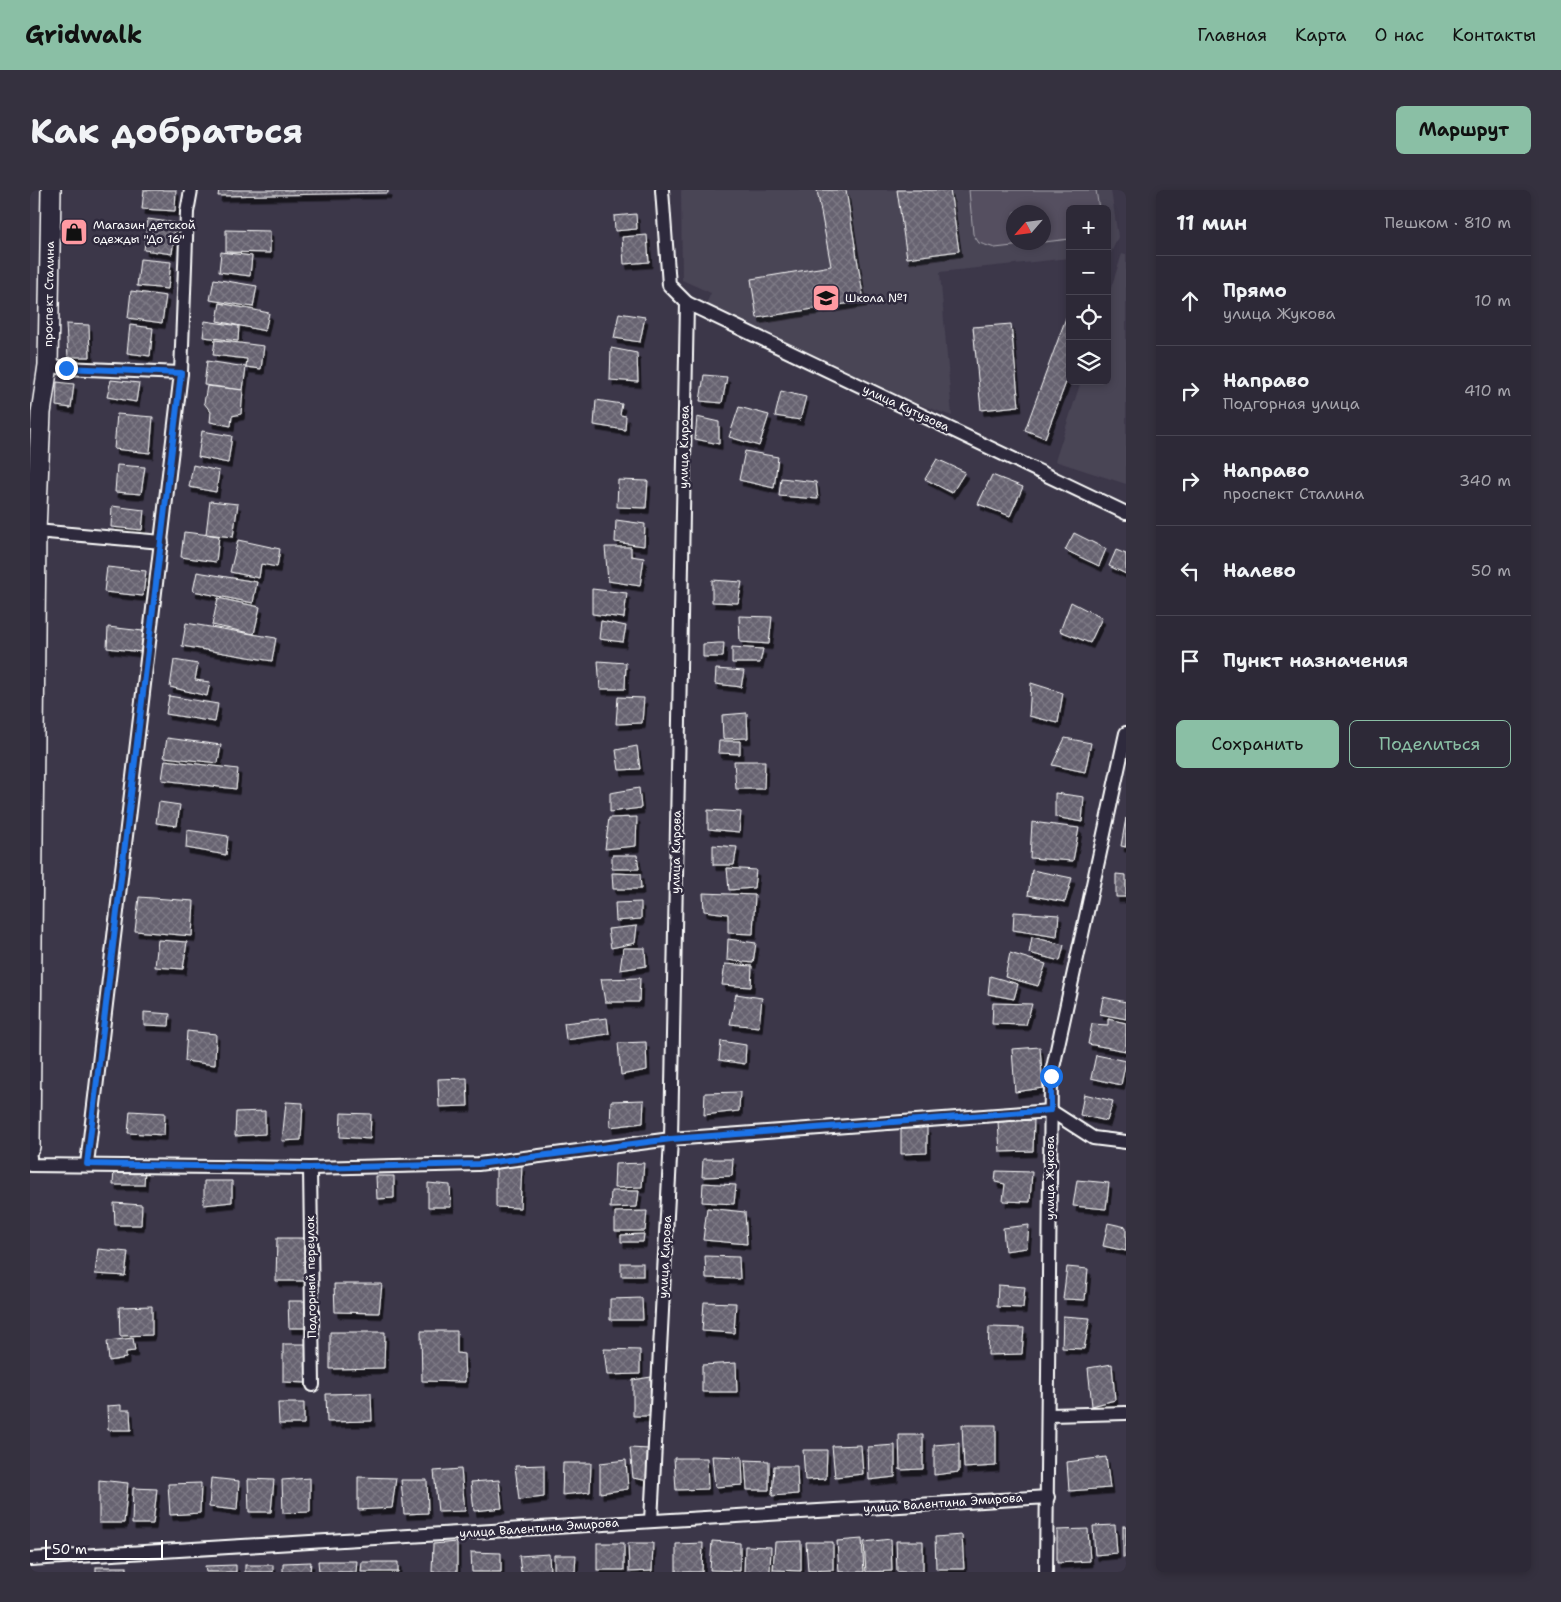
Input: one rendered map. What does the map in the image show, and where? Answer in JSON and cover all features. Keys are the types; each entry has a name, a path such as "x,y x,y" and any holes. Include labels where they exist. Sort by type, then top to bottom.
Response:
{"street":[{"name":"проспект Сталина","path":"30,1147 36,413 48,365 50,190"},
{"path":"87,1164 181,373 187,212 190,190"},
{"path":"662,190 669,285 687,303"},
{"name":"улица Кутузова","path":"687,303 1126,513"},
{"name":"улица Кирова","path":"652,1521 671,1139 687,303"},
{"path":"48,365 66,368 181,373"},
{"path":"36,531 162,542"},
{"name":"улица Жукова","path":"1046,1572 1051,1076 1126,732"},
{"path":"30,1157 30,1165 87,1164 310,1168 478,1164 671,1139 1051,1110 1092,1138 1126,1142"},
{"name":"Подгорный переулок","path":"310,1168 313,1386"},
{"path":"1049,1415 1126,1413"},
{"name":"улица Валентина Эмирова","path":"30,1559 1048,1497"}],"shaded area":[{"name":"Школа №1","path":"681,190 1111,190 1118,237 1111,253 1111,205 1066,205 1066,258 940,272 952,416 888,393 706,304 711,293 682,280"},
{"path":"969,190 1096,190 1098,205 1066,205 1066,239 1051,241 1051,205 1006,205 1006,247 995,248 979,243 973,234"},
{"path":"1122,254 1126,255 1126,484 1055,461 1080,385 1111,385 1111,288"}],"building":[{"path":"144,190 176,190 175,211 142,209"},
{"path":"219,190 388,190 388,193 218,196"},
{"path":"817,190 846,190 864,301 757,318 751,279 831,266"},
{"path":"897,190 950,190 959,251 907,258"},
{"path":"636,214 637,229 615,231 614,216"},
{"path":"148,219 176,223 172,254 144,250"},
{"path":"226,230 270,231 270,253 226,252"},
{"path":"647,235 649,262 624,264 622,237"},
{"path":"221,252 252,256 250,276 219,272"},
{"path":"140,259 171,262 168,289 137,286"},
{"path":"214,279 257,286 253,307 210,300"},
{"path":"131,291 166,296 162,323 128,318"},
{"path":"220,303 269,313 265,331 217,321"},
{"path":"619,313 645,317 640,342 614,338"},
{"path":"1066,318 1066,383 1045,438 1025,430"},
{"path":"205,321 239,326 238,341 203,337"},
{"path":"66,324 89,325 90,357 68,357"},
{"path":"1011,324 1019,406 981,410 973,327"},
{"path":"130,325 153,328 150,356 127,353"},
{"path":"215,340 264,346 261,369 246,367 247,359 213,355"},
{"path":"611,348 637,353 638,382 610,380"},
{"path":"207,361 246,367 243,390 204,385"},
{"path":"704,375 727,377 722,403 700,401"},
{"path":"111,380 139,383 136,402 107,397"},
{"path":"57,382 74,384 71,408 56,406"},
{"path":"207,386 243,390 241,414 232,416 231,426 210,422 211,412 204,403"},
{"path":"781,391 806,397 800,420 775,416"},
{"path":"596,400 622,404 620,415 626,416 625,430 594,425"},
{"path":"739,407 769,415 759,446 729,437"},
{"path":"117,414 153,417 150,453 114,449"},
{"path":"697,417 719,422 719,444 695,439"},
{"path":"202,431 232,436 228,463 198,457"},
{"path":"745,451 778,457 774,488 739,480"},
{"path":"937,459 965,472 952,493 925,479"},
{"path":"117,465 145,467 141,494 115,492"},
{"path":"193,465 219,471 216,492 189,487"},
{"path":"992,475 1023,487 1010,516 978,504"},
{"path":"781,478 816,482 818,499 779,496"},
{"path":"618,480 648,481 646,508 617,507"},
{"path":"210,501 238,504 233,537 206,534"},
{"path":"112,506 144,510 142,530 111,527"},
{"path":"616,520 645,524 644,546 615,542"},
{"path":"184,532 219,536 216,562 181,557"},
{"path":"1074,533 1106,549 1099,566 1065,550"},
{"path":"238,540 280,549 277,567 261,564 259,578 230,572"},
{"path":"605,547 631,547 631,556 644,558 640,586 608,581"},
{"path":"1116,550 1126,554 1126,574 1109,566"},
{"path":"107,567 146,571 143,596 104,592"},
{"path":"197,572 257,582 253,603 193,591"},
{"path":"712,580 742,582 738,603 712,602"},
{"path":"592,589 627,593 624,618 592,614"},
{"path":"218,598 260,607 254,634 212,625"},
{"path":"1071,602 1102,618 1090,643 1060,631"},
{"path":"739,616 772,617 769,644 740,642"},
{"path":"601,621 626,626 623,642 599,639"},
{"path":"186,623 276,638 272,661 182,646"},
{"path":"108,627 143,631 142,652 107,648"},
{"path":"724,643 723,657 703,657 703,644"},
{"path":"732,647 763,649 760,663 732,663"},
{"path":"174,660 198,664 195,680 210,682 207,696 170,687"},
{"path":"598,661 626,663 625,689 600,689"},
{"path":"716,669 744,671 741,687 715,684"},
{"path":"1031,683 1063,693 1058,723 1029,716"},
{"path":"169,696 218,704 215,722 166,714"},
{"path":"618,697 644,698 642,723 616,724"},
{"path":"747,713 748,738 723,739 722,715"},
{"path":"167,738 221,745 218,763 164,757"},
{"path":"1065,738 1091,743 1085,772 1052,765"},
{"path":"719,741 740,741 740,754 718,753"},
{"path":"637,746 640,769 619,770 616,750"},
{"path":"165,760 238,769 236,789 162,780"},
{"path":"734,761 765,761 764,789 736,789"},
{"path":"639,788 641,808 610,812 610,793"},
{"path":"1055,793 1084,797 1082,822 1055,817"},
{"path":"159,802 180,805 177,826 156,823"},
{"path":"708,810 741,812 739,832 708,829"},
{"path":"637,817 636,846 605,849 609,818"},
{"path":"1126,818 1126,847 1121,846"},
{"path":"1032,822 1079,828 1073,861 1030,858"},
{"path":"187,830 228,836 226,855 186,848"},
{"path":"713,845 737,847 734,865 713,865"},
{"path":"612,855 637,855 639,869 612,869"},
{"path":"727,868 756,870 754,888 729,890"},
{"path":"1032,870 1072,878 1065,902 1028,895"},
{"path":"612,873 640,874 641,889 613,889"},
{"path":"1116,874 1126,875 1126,897 1116,897"},
{"path":"703,893 755,895 753,934 728,933 728,914 704,911"},
{"path":"139,897 194,901 192,936 135,931"},
{"path":"641,902 641,919 616,921 615,903"},
{"path":"1014,912 1059,915 1057,937 1013,930"},
{"path":"637,926 635,943 611,948 608,929"},
{"path":"1032,937 1064,945 1060,961 1029,953"},
{"path":"728,939 756,943 753,963 727,960"},
{"path":"158,940 187,942 183,969 155,967"},
{"path":"623,948 645,948 646,966 620,970"},
{"path":"1010,953 1046,964 1038,986 1005,977"},
{"path":"725,964 752,966 751,987 722,985"},
{"path":"990,976 1018,984 1014,999 988,994"},
{"path":"640,978 639,1002 605,1002 601,979"},
{"path":"736,994 762,998 759,1027 730,1024"},
{"path":"1103,997 1126,1002 1126,1019 1100,1014"},
{"path":"993,1003 1032,1004 1026,1025 992,1024"},
{"path":"144,1012 170,1014 169,1026 144,1025"},
{"path":"607,1018 609,1034 566,1040 564,1023"},
{"path":"1108,1019 1126,1023 1126,1051 1088,1044 1092,1024 1108,1025"},
{"path":"187,1031 216,1034 215,1065 185,1061"},
{"path":"721,1041 746,1045 745,1064 719,1060"},
{"path":"646,1042 647,1070 621,1075 618,1043"},
{"path":"1040,1047 1043,1088 1015,1092 1012,1049"},
{"path":"1096,1055 1126,1061 1121,1085 1091,1078"},
{"path":"467,1078 468,1106 439,1107 438,1079"},
{"path":"740,1092 739,1111 704,1115 705,1093"},
{"path":"1084,1094 1113,1101 1107,1121 1080,1115"},
{"path":"644,1100 643,1123 610,1127 611,1101"},
{"path":"286,1102 303,1103 301,1140 282,1141"},
{"path":"130,1111 165,1113 164,1135 128,1133"},
{"path":"265,1111 265,1134 235,1136 236,1112"},
{"path":"341,1113 371,1114 370,1139 340,1137"},
{"path":"1034,1120 1033,1151 1000,1152 998,1122"},
{"path":"927,1127 927,1153 901,1154 901,1128"},
{"path":"703,1159 733,1159 732,1176 702,1177"},
{"path":"644,1163 642,1187 614,1188 615,1164"},
{"path":"501,1166 522,1166 520,1208 496,1207 496,1168"},
{"path":"114,1169 145,1169 144,1185 113,1185"},
{"path":"996,1171 1032,1172 1030,1202 1003,1201 1005,1184 995,1182"},
{"path":"376,1176 394,1176 394,1198 377,1199"},
{"path":"1077,1180 1109,1183 1106,1209 1073,1206"},
{"path":"204,1181 232,1181 232,1202 204,1205"},
{"path":"428,1183 450,1185 451,1207 428,1207"},
{"path":"703,1183 736,1185 734,1204 702,1202"},
{"path":"611,1191 639,1191 637,1207 610,1208"},
{"path":"114,1203 142,1205 141,1225 115,1225"},
{"path":"707,1208 745,1212 747,1244 703,1240"},
{"path":"647,1211 645,1231 615,1231 615,1212"},
{"path":"1108,1223 1126,1227 1126,1251 1103,1246"},
{"path":"1029,1225 1027,1248 1005,1251 1003,1228"},
{"path":"644,1234 643,1242 621,1242 621,1235"},
{"path":"277,1238 307,1238 306,1281 276,1281"},
{"path":"98,1249 128,1252 125,1276 95,1274"},
{"path":"705,1256 739,1257 740,1279 706,1278"},
{"path":"621,1263 643,1263 643,1276 621,1276"},
{"path":"1067,1267 1088,1269 1085,1300 1063,1299"},
{"path":"334,1284 382,1284 379,1313 335,1312"},
{"path":"998,1285 1025,1287 1023,1308 997,1307"},
{"path":"642,1298 643,1320 610,1320 610,1299"},
{"path":"288,1301 308,1301 307,1328 289,1328"},
{"path":"704,1302 736,1303 734,1333 702,1331"},
{"path":"152,1306 152,1335 120,1336 119,1307"},
{"path":"1063,1316 1090,1318 1084,1349 1062,1348"},
{"path":"989,1327 1024,1328 1022,1354 988,1355"},
{"path":"421,1331 457,1331 457,1353 464,1354 465,1382 422,1381"},
{"path":"330,1332 385,1332 384,1368 330,1369"},
{"path":"133,1338 135,1351 126,1352 126,1358 109,1361 107,1341"},
{"path":"283,1344 307,1344 307,1383 283,1382"},
{"path":"604,1349 640,1350 640,1374 607,1375"},
{"path":"736,1363 737,1392 702,1392 702,1365"},
{"path":"1112,1364 1115,1400 1092,1406 1088,1368"},
{"path":"651,1377 652,1416 633,1416 633,1380"},
{"path":"371,1393 372,1421 327,1422 326,1394"},
{"path":"278,1403 304,1403 304,1424 279,1424"},
{"path":"121,1405 121,1410 130,1410 131,1430 108,1430 107,1406"},
{"path":"962,1425 996,1425 996,1466 964,1468"},
{"path":"899,1435 923,1435 923,1469 900,1470"},
{"path":"959,1443 959,1472 934,1475 934,1445"},
{"path":"861,1445 863,1474 835,1477 832,1446"},
{"path":"895,1445 895,1477 869,1480 868,1447"},
{"path":"630,1448 649,1449 649,1481 633,1478"},
{"path":"803,1450 827,1450 826,1479 805,1480"},
{"path":"712,1456 742,1457 743,1485 715,1487"},
{"path":"1106,1457 1110,1488 1069,1491 1067,1462"},
{"path":"674,1458 707,1458 708,1489 676,1490"},
{"path":"626,1460 628,1489 600,1493 600,1463"},
{"path":"745,1460 769,1461 769,1490 747,1490"},
{"path":"563,1463 591,1463 590,1492 562,1495"},
{"path":"544,1465 544,1497 519,1500 515,1466"},
{"path":"774,1466 797,1466 798,1494 772,1496"},
{"path":"461,1469 465,1511 438,1512 434,1471"},
{"path":"358,1477 396,1478 392,1508 358,1510"},
{"path":"211,1478 239,1481 237,1510 209,1507"},
{"path":"310,1478 310,1512 283,1513 282,1480"},
{"path":"248,1479 274,1480 271,1512 249,1512"},
{"path":"99,1480 128,1483 124,1523 99,1523"},
{"path":"401,1480 427,1480 428,1513 404,1514"},
{"path":"499,1480 502,1508 474,1511 471,1482"},
{"path":"201,1483 200,1513 170,1515 168,1484"},
{"path":"133,1488 157,1489 153,1524 132,1524"},
{"path":"1115,1525 1117,1553 1095,1555 1093,1526"},
{"path":"1123,1526 1126,1526 1126,1557 1123,1557"},
{"path":"1088,1529 1090,1561 1057,1563 1057,1530"},
{"path":"962,1535 964,1569 936,1569 935,1537"},
{"path":"862,1539 864,1572 839,1572 837,1541"},
{"path":"891,1539 892,1571 866,1572 864,1542"},
{"path":"712,1541 740,1543 740,1571 710,1570"},
{"path":"801,1541 801,1571 773,1570 775,1542"},
{"path":"896,1541 923,1541 923,1572 897,1572"},
{"path":"457,1542 457,1572 432,1572 433,1544"},
{"path":"806,1542 833,1542 833,1570 808,1571"},
{"path":"597,1543 624,1543 624,1570 597,1570"},
{"path":"628,1543 653,1543 652,1571 629,1572"},
{"path":"703,1543 702,1572 676,1572 676,1544"},
{"path":"745,1546 771,1547 770,1572 744,1572"},
{"path":"471,1552 501,1553 501,1572 472,1572"},
{"path":"549,1554 550,1572 521,1572 519,1556"},
{"path":"554,1555 576,1555 575,1572 554,1572"},
{"path":"318,1561 357,1561 356,1572 319,1572"},
{"path":"311,1562 310,1572 283,1572 283,1563"},
{"path":"362,1562 398,1562 398,1572 361,1572"},
{"path":"236,1565 236,1572 206,1572 205,1566"},
{"path":"245,1565 273,1565 273,1572 245,1572"},
{"path":"96,1567 127,1567 127,1572 96,1572"}],"place":[{"name":"Магазин детской одежды \"До 16\"","path":"74,232"},
{"name":"Школа №1","path":"826,298"}],"route":[{"path":"66,368 181,373 87,1164 310,1168 478,1164 624,1147 671,1139 1051,1110 1051,1076"}]}
